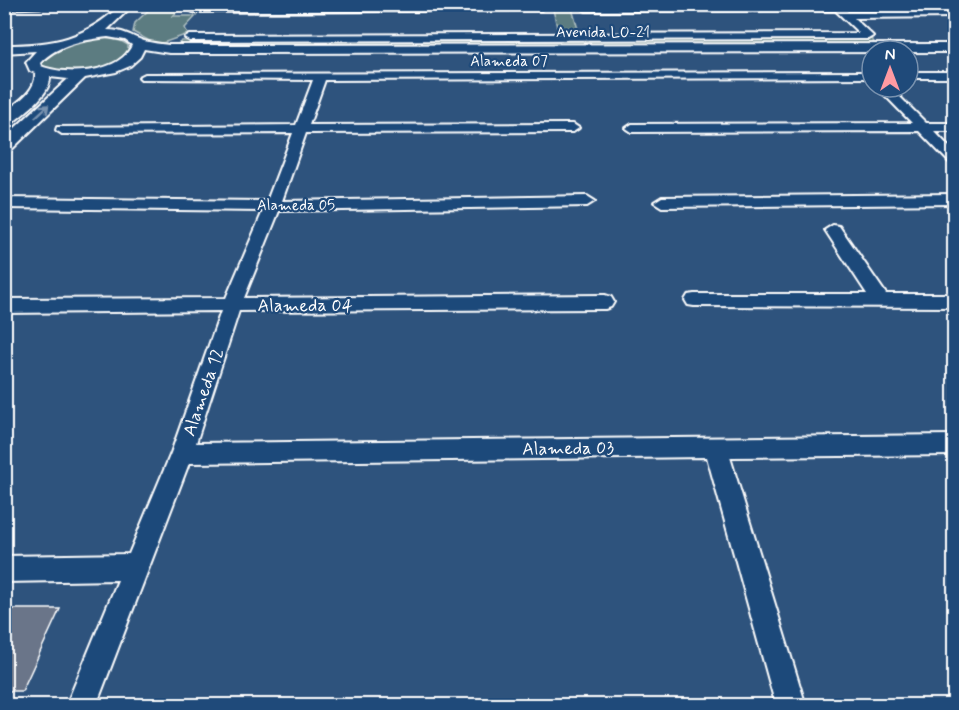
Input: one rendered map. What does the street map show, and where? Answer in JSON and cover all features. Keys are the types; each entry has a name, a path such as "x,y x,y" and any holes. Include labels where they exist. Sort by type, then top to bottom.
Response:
{"street":[{"path":"4,6 48,4"},
{"path":"4,122 38,91 43,82 37,68 45,50 107,25 129,4"},
{"path":"193,9 352,19 868,36 836,6 586,8"},
{"path":"190,38 352,19 538,9"},
{"path":"847,15 951,15"},
{"name":"Avenida LO-21","path":"82,37 127,30 139,44 158,48 954,48"},
{"path":"118,66 139,51 139,44"},
{"path":"4,49 55,45"},
{"name":"Avenida LO-21","path":"80,76 149,60 222,56 254,49"},
{"path":"4,60 58,76 80,76"},
{"name":"Alameda 07","path":"145,77 860,75"},
{"path":"920,75 954,75"},
{"path":"4,147 80,76"},
{"name":"Alameda 12","path":"81,705 182,453 232,305 273,206 320,77"},
{"path":"894,99 954,159"},
{"path":"632,128 954,127"},
{"path":"62,130 573,128"},
{"path":"662,202 954,199"},
{"name":"Alameda 05","path":"4,203 273,206 587,201"},
{"path":"833,230 880,300"},
{"path":"694,300 954,301"},
{"name":"Alameda 04","path":"4,306 605,302"},
{"name":"Alameda 03","path":"182,453 954,445"},
{"path":"715,446 791,705"},
{"path":"4,568 135,567"}],"green space":[{"path":"154,5 183,5 173,16 196,16 185,28 188,34 157,45 133,32 135,23"},
{"path":"552,5 571,5 580,36 559,36"},
{"path":"105,38 121,41 128,45 128,50 118,60 103,68 87,73 72,74 38,66 41,56 56,48 80,41"},
{"path":"870,38 871,39 860,39 860,44 173,47 182,41"}],"building":[{"path":"4,609 60,609 22,691 4,691"}]}
